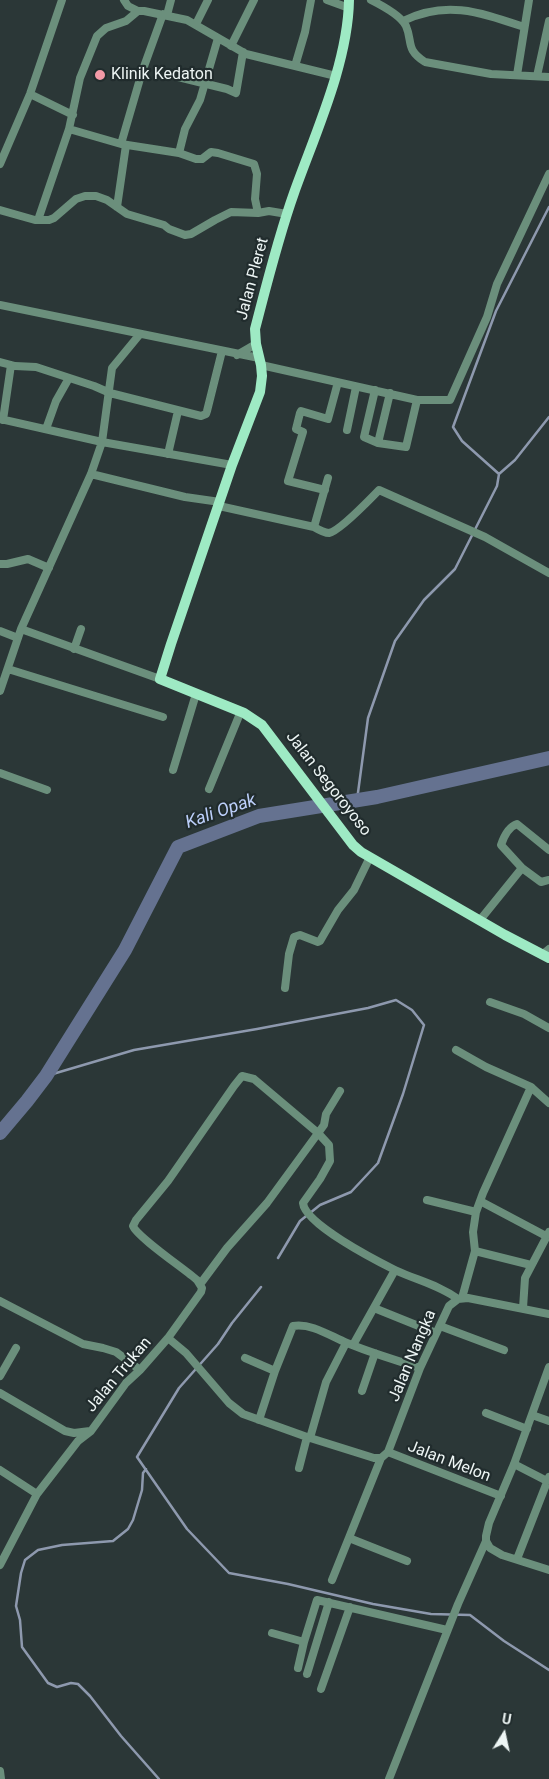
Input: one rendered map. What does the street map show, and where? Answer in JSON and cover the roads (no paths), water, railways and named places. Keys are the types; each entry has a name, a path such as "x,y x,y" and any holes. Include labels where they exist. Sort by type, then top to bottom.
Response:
{"main road":[{"name":"Jalan Pleret","path":"160,679 232,465 260,392 262,376 255,329 287,214 336,76 349,4"},
{"name":"Jalan Segoroyoso","path":"160,679 241,711 262,725 353,845 370,857 480,920 547,954"}],"street":[{"path":"0,164 30,94 62,0"},
{"path":"124,0 128,6 138,11 165,15 196,24 243,52 336,76"},
{"path":"116,207 124,144 142,72 172,0"},
{"path":"196,24 208,0"},
{"path":"231,46 254,0"},
{"path":"295,66 305,32 311,0"},
{"path":"326,0 349,4"},
{"path":"371,0 386,8 403,21 411,48 419,59 425,62 475,72 549,77"},
{"path":"386,8 391,0"},
{"path":"468,8 471,0"},
{"path":"517,75 529,0"},
{"path":"403,21 421,11 441,4 468,8 524,27"},
{"path":"38,220 69,129 80,78 97,36 106,28 126,21 138,11"},
{"path":"537,76 549,21"},
{"path":"179,153 185,129 200,100 218,38"},
{"path":"170,75 236,93 243,52"},
{"path":"30,94 73,115"},
{"path":"69,129 124,144 179,153 200,160 211,152 218,152 254,164 257,174 256,199 258,213"},
{"path":"0,305 222,351 356,387 418,400 450,400 487,317 497,284 549,174"},
{"path":"0,210 38,220 54,218 76,199 85,196 96,196 107,200 128,214 164,225 185,235 191,234 231,212 258,213 269,211 287,214"},
{"path":"0,689 21,629 91,474 102,442 112,368 140,334"},
{"path":"237,355 256,344"},
{"path":"0,362 36,367 94,386 110,394 201,416 206,414 222,351"},
{"path":"11,365 2,419 102,442 232,465"},
{"path":"46,429 56,401 69,378"},
{"path":"325,490 288,481 303,432 296,429 301,411 328,419 338,382"},
{"path":"347,430 356,387"},
{"path":"375,390 364,436 378,444 406,447 418,400"},
{"path":"378,444 390,393"},
{"path":"168,454 178,411"},
{"path":"91,474 314,527 325,533 334,531 379,490 464,526 549,573"},
{"path":"314,527 328,478"},
{"path":"0,564 28,559 35,560 49,568"},
{"path":"21,629 160,679"},
{"path":"74,649 81,629"},
{"path":"0,630 18,638"},
{"path":"8,669 163,717"},
{"path":"173,770 196,694"},
{"path":"209,789 241,711"},
{"path":"0,772 47,790"},
{"path":"549,850 517,824 512,826 505,834 502,845 522,868 541,882 549,880"},
{"path":"285,988 289,954 294,937 300,935 318,942 320,941 338,910 354,890 370,857"},
{"path":"480,920 522,868"},
{"path":"490,1002 515,1011 549,1028"},
{"path":"456,1050 486,1067 531,1087 549,1103"},
{"path":"201,1283 134,1230 133,1226 168,1181 242,1076 254,1079 318,1133 329,1145 330,1161 320,1179 304,1200 303,1207 312,1218 336,1238 395,1270 460,1299 523,1308 549,1314"},
{"path":"460,1299 476,1251 473,1232 476,1212 531,1087"},
{"path":"168,1338 201,1292 201,1283 227,1248 267,1203 326,1123 326,1112 340,1090"},
{"path":"427,1200 476,1212"},
{"path":"480,1201 548,1234 526,1278 523,1308"},
{"path":"476,1251 531,1265"},
{"path":"298,1468 326,1382 374,1308 395,1270"},
{"name":"Jalan Nangka","path":"381,1458 388,1452 420,1368 449,1306 460,1299"},
{"path":"0,1301 82,1344 116,1352 140,1370"},
{"path":"374,1308 504,1350"},
{"path":"259,1420 274,1371 293,1326 307,1326 349,1344 420,1368"},
{"name":"Jalan Trukan","path":"0,1392 65,1430 74,1433 91,1431 126,1383 168,1338 186,1352 229,1403 243,1414 309,1438 374,1458 381,1458"},
{"path":"0,1376 16,1348"},
{"path":"362,1391 375,1353"},
{"path":"245,1358 274,1371"},
{"path":"389,1779 448,1628 486,1541 489,1523 514,1464 549,1367"},
{"path":"486,1413 526,1429"},
{"path":"532,1415 549,1421"},
{"path":"0,1565 37,1494 78,1441 91,1431"},
{"name":"Jalan Melon","path":"388,1452 501,1496"},
{"path":"332,1580 381,1458"},
{"path":"514,1464 548,1479 517,1559"},
{"path":"0,1470 37,1494"},
{"path":"348,1538 407,1561"},
{"path":"486,1541 490,1548 502,1555 549,1570"},
{"path":"298,1668 315,1601 318,1600 448,1628"},
{"path":"307,1674 329,1602"},
{"path":"321,1688 350,1607"},
{"path":"272,1633 304,1642"},
{"path":"0,1771 1,1779"}],"waterway":[{"path":"499,474 462,441 453,427 496,311 549,207"},
{"path":"357,800 368,718 395,641 424,600 455,569 497,486 499,474 515,460 549,417"},
{"name":"Kali Opak","path":"0,1133 46,1076 125,950 178,847 259,816 377,797 549,758"},
{"path":"46,1076 134,1050 368,1008 396,1000 412,1010 424,1025 403,1094 378,1163 351,1192 320,1205 300,1221 278,1258"},
{"path":"261,1287 218,1344 179,1388 137,1457 187,1529 229,1573 288,1584 373,1604 431,1614 470,1615 504,1641 549,1670"},
{"path":"146,1469 143,1473 142,1490 133,1520 128,1529 113,1541 62,1545 38,1550 25,1560 16,1606 20,1620 22,1647 48,1683 57,1687 71,1683 78,1684 159,1779"}],"place":[{"name":"Klinik Kedaton","path":"100,75"}]}
